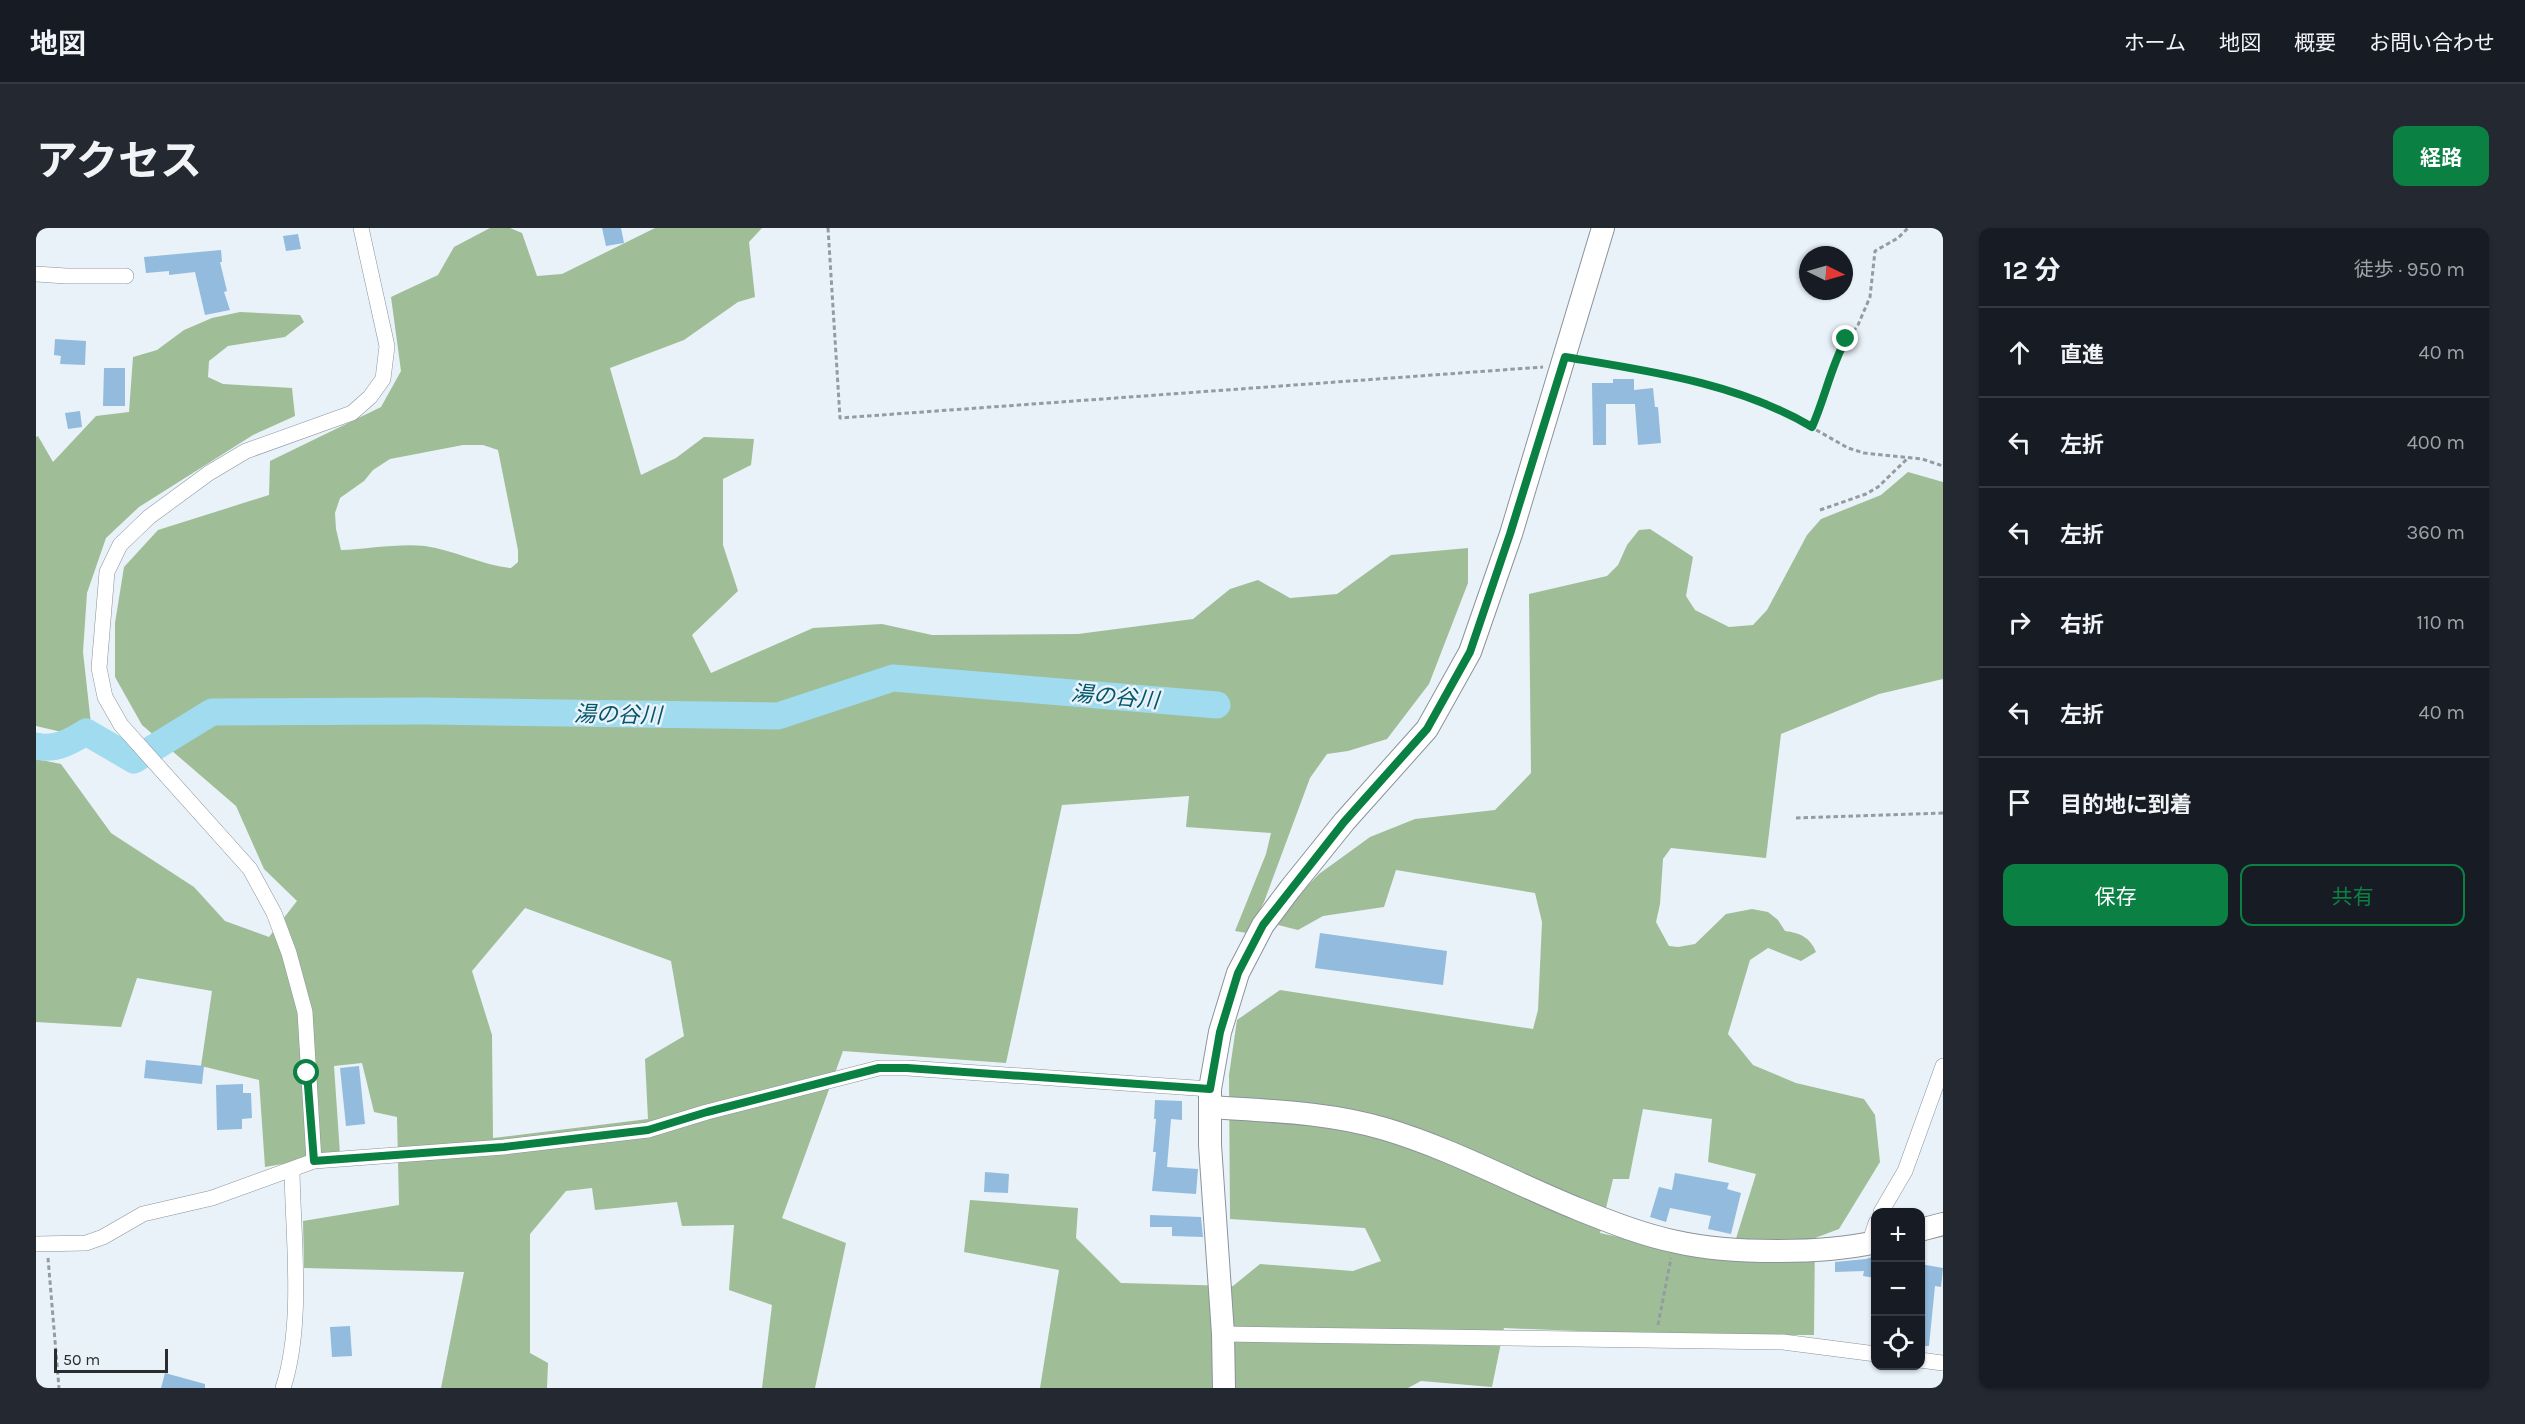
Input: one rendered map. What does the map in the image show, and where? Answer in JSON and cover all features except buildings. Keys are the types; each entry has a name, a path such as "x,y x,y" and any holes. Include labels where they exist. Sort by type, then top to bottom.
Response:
{"street":[{"path":"314,1161 305,1012 289,953 274,913 250,869 121,725 105,697 99,668 106,572 120,545 149,517 209,473 246,451 352,413 370,397 382,379 387,346 361,228"},
{"path":"1224,1388 1210,1098 1220,1032 1238,973 1263,925 1344,822 1427,729 1470,652 1564,362 1603,228"},
{"path":"36,274 126,276"},
{"path":"1883,1208 1905,1171 1943,1066"},
{"path":"41,1244 86,1243 103,1237 143,1214 212,1198 314,1161 504,1147 648,1130 707,1112 879,1068 907,1068 1210,1098 1340,1117 1433,1145 1579,1210 1635,1231 1678,1243 1735,1249 1804,1250 1871,1236"},
{"path":"283,1388 293,1342 295,1308 292,1170"},
{"path":"1925,1229 1943,1224"},
{"path":"1223,1334 1783,1342 1871,1353"},
{"path":"1925,1361 1943,1363"}],"path":[{"path":"828,228 840,418 1564,362 1650,370 1698,383 1767,402 1848,448 1864,453 1922,459 1943,466"},
{"path":"1812,427 1822,406 1839,352 1858,325 1869,297 1872,258 1875,251 1899,238 1908,228"},
{"path":"1820,510 1866,494 1878,487 1908,458"},
{"path":"1796,819 1943,813"},
{"path":"1657,1341 1660,1309 1669,1264 1678,1243"},
{"path":"41,1244 59,1388"}],"green space":[{"path":"490,228 510,228 522,233 537,276 562,274 655,228 762,228 749,242 755,297 738,302 684,340 610,368 641,475 676,458 704,437 754,439 751,465 723,479 723,545 738,591 692,635 711,673 813,628 882,624 932,635 1078,634 1193,619 1230,589 1258,580 1290,598 1337,594 1391,555 1468,548 1468,583 1429,684 1387,739 1348,751 1327,754 1310,778 1264,902 1247,933 1235,931 1266,854 1271,833 1186,827 1189,796 1062,805 1006,1063 843,1051 782,1218 846,1243 815,1388 762,1388 772,1305 729,1290 734,1225 682,1226 677,1202 595,1210 592,1188 566,1191 530,1234 530,1353 548,1363 547,1388 441,1388 464,1272 304,1268 303,1221 399,1205 397,1117 374,1112 362,1063 334,1066 340,1154 265,1167 259,1080 201,1066 212,991 137,978 121,1027 36,1022 36,759 61,764 111,833 194,887 225,921 269,937 297,901 264,869 236,806 142,725 115,677 115,623 124,567 158,530 269,495 270,461 381,407 401,371 391,297 438,275 454,247","holes":["463,445 483,445 498,450 518,550 518,562 511,568 489,564 436,548 415,545 341,550 335,513 340,498 390,459","525,908 671,961 684,1036 645,1059 648,1119 493,1138 492,1035 472,971"]},
{"path":"240,312 300,315 304,322 285,337 228,346 209,361 208,377 223,384 292,388 295,416 253,435 139,507 106,538 87,593 83,652 91,724 66,733 36,726 36,437 38,436 53,462 96,416 129,412 133,357 157,350 184,330 212,318"},
{"path":"1908,472 1943,482 1943,679 1879,694 1781,734 1766,858 1671,848 1663,859 1660,904 1656,922 1669,946 1678,947 1695,944 1726,914 1752,909 1768,912 1778,920 1785,931 1808,939 1816,952 1801,961 1768,948 1750,960 1728,1034 1753,1065 1796,1083 1864,1099 1875,1115 1880,1162 1839,1229 1815,1238 1814,1335 1673,1335 1504,1328 1492,1387 1421,1381 1408,1388 1040,1388 1059,1270 964,1252 970,1200 1078,1208 1076,1238 1121,1283 1233,1286 1260,1264 1353,1271 1381,1261 1365,1228 1230,1219 1229,1075 1237,1020 1280,990 1533,1029 1538,1010 1542,922 1535,893 1396,870 1384,907 1323,916 1298,930 1278,925 1291,903 1319,874 1370,837 1415,819 1495,810 1531,773 1529,594 1607,576 1618,565 1627,545 1639,530 1650,529 1693,557 1686,596 1695,610 1729,627 1753,625 1767,610 1807,535 1821,519 1881,495","holes":["1643,1109 1712,1119 1708,1162 1756,1174 1729,1261 1600,1233 1613,1179 1629,1179"]}],"waterway":[{"name":"湯の谷川","path":"36,746 56,746 69,742 86,732 134,760 212,712 428,711 778,716 893,678 1217,705"}],"route":[{"path":"307,1073 314,1161 504,1147 648,1130 707,1112 879,1068 1210,1089 1220,1032 1238,973 1263,925 1344,822 1427,729 1470,652 1510,534 1565,357 1650,370 1767,402 1812,427 1822,406 1839,352 1846,339"}]}
